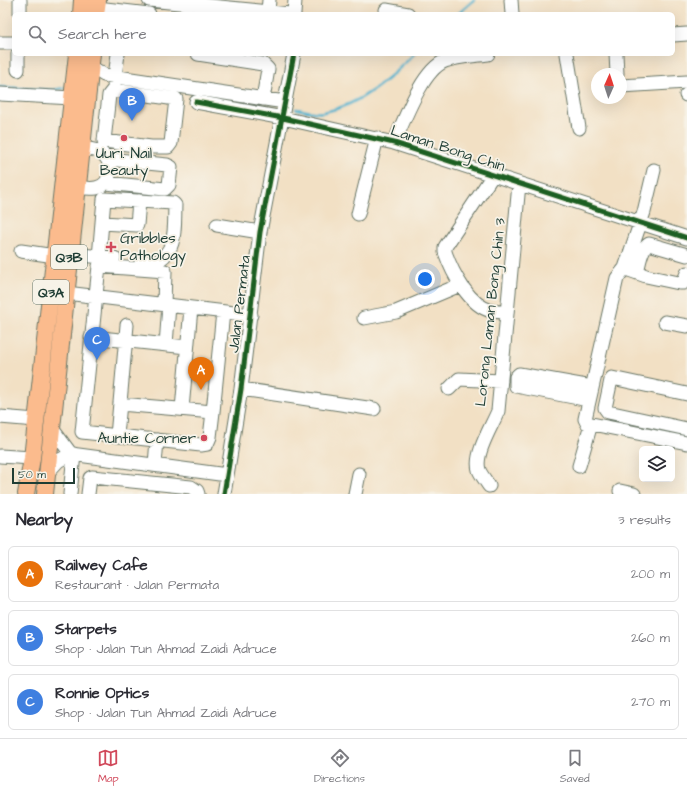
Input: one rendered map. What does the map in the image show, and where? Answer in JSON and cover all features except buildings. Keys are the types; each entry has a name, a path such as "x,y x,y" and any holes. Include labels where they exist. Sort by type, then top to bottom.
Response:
{"main road":[{"path":"81,12 82,0"},
{"name":"Q3A","path":"26,494 62,255 83,80 77,56"},
{"name":"Q3B","path":"45,494 66,293 62,255 77,188 82,144 83,80"}],"street":[{"path":"20,0 20,12"},
{"path":"149,0 269,6 285,12"},
{"path":"294,12 295,0"},
{"path":"510,0 512,12"},
{"path":"97,7 117,12"},
{"path":"384,8 400,12"},
{"path":"675,35 687,34"},
{"path":"675,42 687,41"},
{"path":"0,43 12,44"},
{"path":"18,56 18,70"},
{"path":"104,142 109,95 114,83 118,56"},
{"path":"210,56 264,65 268,69 264,99"},
{"name":"Jalan Permata","path":"224,494 241,389 260,232 294,56"},
{"path":"394,143 424,80 432,70 444,61 475,56"},
{"path":"567,56 579,128"},
{"path":"616,56 617,68"},
{"path":"0,94 104,75 114,83 176,99 173,132 171,143 168,147 151,147 104,142 82,144"},
{"path":"114,83 286,102"},
{"path":"627,86 687,90"},
{"name":"Laman Bong Chin","path":"196,102 283,118 377,138 687,238"},
{"path":"358,214 377,138"},
{"path":"77,188 96,188 106,183 165,189 169,185 171,167 167,165 108,159 99,152 82,144"},
{"path":"106,183 109,178 110,165 108,159"},
{"path":"631,270 640,223 654,170"},
{"path":"492,175 445,247 448,262 460,285 469,295 491,311 507,312"},
{"name":"Lorong Laman Bong Chin 3","path":"489,486 479,470 478,460 484,441 491,429 498,411 519,184"},
{"path":"98,257 104,199 170,203 175,205 174,242 162,265"},
{"path":"102,223 137,225 139,201"},
{"path":"217,225 260,232"},
{"path":"579,466 588,422 589,400 616,278 631,270 645,246 649,244 687,255"},
{"path":"21,252 98,257 162,265 166,272 166,345"},
{"path":"162,265 99,266 82,432 201,445 207,444 210,437 223,312"},
{"path":"631,270 678,283 683,283 687,273"},
{"path":"364,318 396,312 460,285"},
{"path":"66,293 251,315"},
{"path":"182,409 191,308"},
{"path":"665,322 687,326"},
{"path":"117,436 127,325"},
{"path":"91,337 187,347"},
{"path":"589,400 516,386 516,377 519,374 609,387"},
{"path":"687,394 612,378 605,408 608,412 687,429"},
{"path":"449,389 459,379 501,381"},
{"path":"241,389 374,409"},
{"path":"120,404 213,412"},
{"path":"0,417 36,420"},
{"path":"588,422 687,442"},
{"path":"52,427 73,454 70,494"},
{"path":"155,465 157,440"},
{"path":"47,473 58,461 73,454 227,475"},
{"path":"0,456 32,458"},
{"path":"119,479 121,461"},
{"path":"355,494 359,474"},
{"path":"88,494 90,478 92,477 119,479 154,489 191,487 197,491 198,494"},
{"path":"620,491 634,494"}],"waterway":[{"path":"460,12 474,0"},
{"path":"296,109 324,112 350,104 384,82 412,56"},
{"path":"0,87 53,90 69,87"}],"cycle path":[{"path":"224,494 241,389 260,232 294,56"},
{"path":"196,102 283,118 394,143 687,238"}],"place":[{"name":"Starpets","path":"132,121"},
{"name":"Uuri. Nail Beauty","path":"124,138"},
{"name":"Gribbles Pathology","path":"111,247"},
{"name":"Ronnie Optics","path":"97,360"},
{"name":"Railwey Cafe","path":"201,390"},
{"name":"Auntie Corner","path":"204,438"}]}
